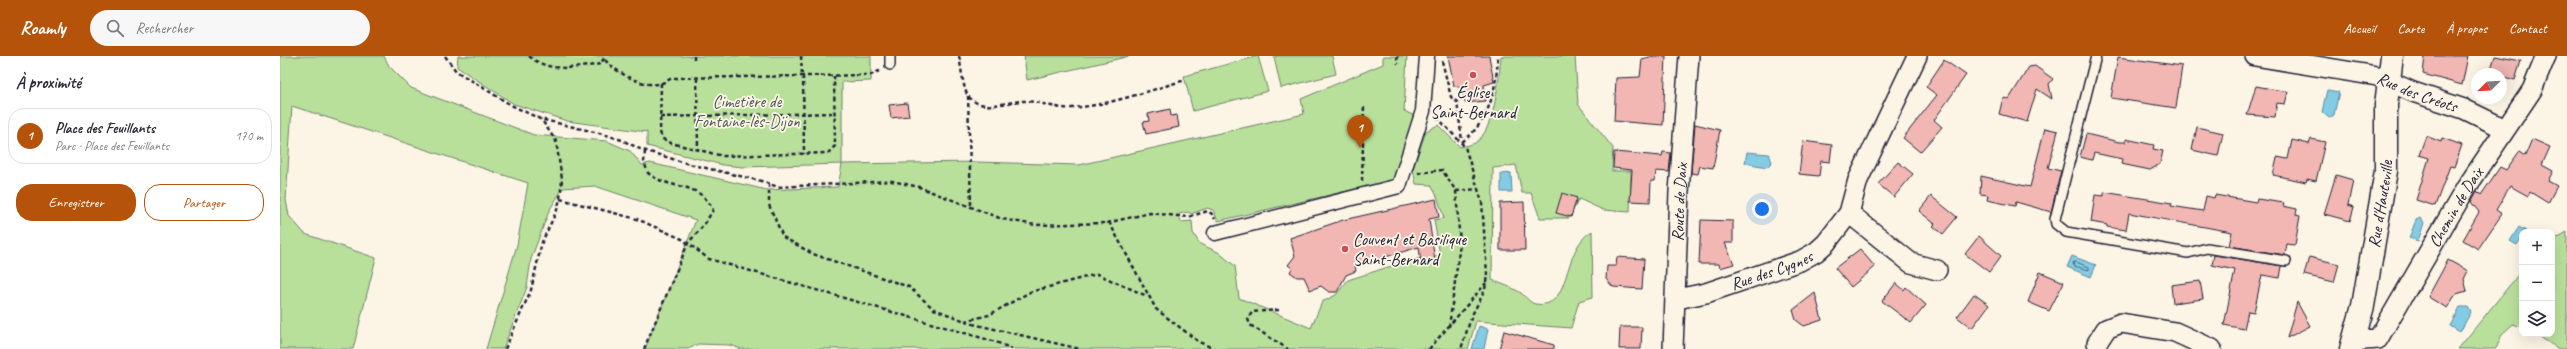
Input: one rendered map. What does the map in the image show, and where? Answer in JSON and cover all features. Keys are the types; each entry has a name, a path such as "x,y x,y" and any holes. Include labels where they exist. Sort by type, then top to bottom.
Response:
{"street":[{"path":"1217,233 1399,186 1404,177 1423,111 1427,56"},
{"name":"Route de Daix","path":"1673,349 1677,299 1679,192 1689,56"},
{"name":"Rue des Cygnes","path":"1677,299 1706,293 1808,257 1826,242 1849,213 1858,180 1917,56"},
{"name":"Rue des Créots","path":"2255,56 2377,76 2389,80 2412,92 2464,109 2505,129"},
{"name":"Rue d'Hauteville","path":"2352,345 2363,306 2386,171 2386,105 2392,56"},
{"name":"Chemin de Daix","path":"2352,345 2378,339 2466,188 2532,90 2546,56"},
{"path":"1849,213 1911,263 1937,270"},
{"path":"2097,343 2106,329 2121,323 2175,332 2212,349"}],"lane":[{"path":"2096,56 2056,219 2060,228 2066,232 2188,253 2208,248 2286,261"}],"path":[{"path":"445,56 456,71 511,105 540,119 604,134 645,151 778,187 892,181 920,187 1002,219 1035,225 1109,222 1150,213 1188,217 1208,211 1212,214 1217,233"},
{"path":"529,56 541,65 549,67 600,64 605,60 606,56"},
{"path":"694,56 694,61"},
{"path":"801,56 804,154"},
{"path":"959,56 968,96 971,207"},
{"path":"1397,56 1398,64"},
{"path":"1440,56 1447,76 1451,97 1458,102 1462,142"},
{"path":"1462,142 1475,132 1490,107 1498,56"},
{"path":"605,60 615,69 633,79 661,83 673,78 871,75 890,60"},
{"path":"661,83 660,117 662,138 667,142 723,156 804,154 828,153 835,149 834,76"},
{"path":"697,78 698,150"},
{"path":"968,96 975,102 986,105 1035,100 1058,108 1071,109 1099,104 1185,80"},
{"path":"1362,195 1364,104"},
{"path":"1423,111 1435,113 1441,123 1466,147 1482,202 1486,240 1486,283 1462,349"},
{"path":"660,117 835,113"},
{"path":"505,349 531,290 542,242 557,210 560,199 562,179 556,141 540,119"},
{"path":"644,349 688,243 713,210 707,198 693,189 665,183 648,173 644,162 645,151"},
{"path":"1404,177 1442,170 1456,191 1460,244 1449,327"},
{"path":"769,184 770,205 783,237 813,254 909,287 934,309 964,321 1080,349"},
{"path":"1456,191 1478,189"},
{"path":"560,199 637,219 688,243 709,259 996,342 1012,349"},
{"path":"1109,222 1147,296 1156,309 1199,342 1215,349"},
{"path":"964,321 989,315 1030,292 1096,274 1147,296"},
{"path":"1429,349 1486,283"},
{"path":"1279,310 1252,312 1248,319 1250,325 1288,349"}],"green space":[{"path":"280,56 384,56 389,66 411,88 534,135 607,141 630,151 642,165 650,163 767,190 838,187 842,164 976,162 1079,165 1304,114 1301,99 1383,64 1383,56 1407,56 1404,111 1417,117 1398,179 1218,221 1213,210 1207,208 1191,214 1188,212 1179,214 1181,222 1192,221 1193,233 1200,244 1218,252 1235,266 1239,298 1311,328 1322,302 1336,295 1348,280 1410,260 1440,255 1434,220 1444,218 1437,196 1431,185 1416,184 1413,169 1426,131 1438,125 1460,147 1475,143 1482,137 1495,103 1501,56 1575,56 1578,104 1613,148 1612,171 1631,171 1630,212 1603,210 1579,199 1569,218 1540,218 1531,193 1522,193 1516,165 1493,168 1492,280 1518,291 1529,301 1535,304 1547,304 1555,298 1561,289 1575,251 1582,240 1592,231 1593,297 1579,301 1571,328 1476,321 1468,349 741,349 730,345 698,344 688,349 645,349 696,220 595,186 563,188 549,211 531,259 527,287 503,349 486,349 517,245 528,183 292,106 286,200 289,216 305,234 376,258 353,349 280,349"},
{"name":"Cimetière de Fontaine-lès-Dijon","path":"458,56 871,56 871,81 842,82 842,164 743,167 723,165 647,146 647,132 567,121 514,104 457,67"},
{"path":"1024,56 1130,56 1027,80"},
{"path":"1258,56 1268,91 1193,111 1184,76"},
{"path":"1332,56 1336,74 1281,88 1274,57"},
{"path":"2567,232 2567,349 2559,349 2540,337 2555,337 2555,239"},
{"path":"2519,274 2519,326 2513,324 2502,334 2496,349 2458,349"}],"water":[{"path":"2327,90 2339,92 2334,115 2329,118 2322,112"},
{"path":"1747,152 1769,154 1772,162 1767,167 1745,163"},
{"path":"1511,173 1512,192 1501,192 1501,174"},
{"path":"2420,218 2424,223 2418,241 2409,238 2416,220"},
{"path":"2519,227 2522,229 2519,229 2519,242 2517,245 2510,241"},
{"path":"2072,256 2096,265 2091,277 2067,267"},
{"path":"2460,307 2468,307 2471,312 2460,332 2450,326"},
{"path":"1479,326 1488,329 1484,349 1472,349"}],"building":[{"name":"Église Saint-Bernard","path":"1448,56 1489,56 1494,82 1484,85 1486,101 1465,103 1463,88 1454,86"},
{"path":"1654,56 1666,56 1663,125 1614,121 1616,78 1640,77 1642,59"},
{"path":"2425,56 2468,56 2462,85 2423,74"},
{"path":"2495,56 2521,61 2515,80 2507,78 2507,68 2491,68"},
{"path":"2118,57 2182,66 2176,108 2111,98"},
{"path":"1944,60 1966,75 1934,120 1942,127 1920,152 1903,138 1937,95 1926,87"},
{"path":"2035,66 2053,79 2049,84 2052,99 2037,89 2027,122 1999,114 2003,98 2009,99 2029,67"},
{"path":"2256,86 2288,92 2285,104 2277,103 2275,117 2247,115"},
{"path":"907,103 909,116 891,118 889,105"},
{"path":"1170,109 1171,116 1177,115 1179,127 1146,134 1143,122 1149,121 1148,114"},
{"path":"1695,124 1720,130 1713,168 1700,166 1698,174 1691,173"},
{"path":"2197,127 2223,133 2218,156 2192,150"},
{"path":"2045,128 2058,131 2048,168 2061,171 2051,212 2016,202 2015,206 1987,200 1988,195 1980,194 1981,176 2030,187"},
{"path":"2086,134 2119,142 2126,142 2126,139 2154,145 2153,149 2163,151 2160,164 2150,170 2121,164 2122,159 2094,153 2092,160 2080,157"},
{"path":"2426,136 2441,142 2442,138 2462,145 2454,167 2450,166 2435,206 2416,200 2429,158 2419,155"},
{"path":"2311,139 2325,142 2316,181 2307,179 2306,182 2273,175 2277,157 2288,159 2292,140 2309,144"},
{"path":"2532,139 2550,147 2542,165 2553,171 2548,181 2557,186 2548,203 2530,192 2528,196 2510,186 2496,210 2502,214 2478,249 2463,240 2479,212 2471,202 2477,191 2481,195 2500,167 2506,170 2519,152 2525,156"},
{"path":"1803,141 1832,145 1830,162 1821,161 1819,176 1799,174"},
{"path":"1614,152 1662,156 1663,152 1671,153 1669,172 1656,171 1655,181 1651,181 1650,202 1630,201 1632,170 1613,168"},
{"path":"1898,162 1913,174 1894,197 1878,184"},
{"path":"2336,175 2353,180 2348,205 2354,207 2350,221 2324,214"},
{"path":"2104,192 2172,203 2171,206 2203,211 2206,196 2214,198 2215,195 2256,202 2257,199 2284,203 2283,206 2297,209 2296,215 2300,216 2295,245 2287,244 2285,255 2229,246 2232,232 2129,213 2126,230 2107,227 2107,225 2091,222 2095,195 2104,196"},
{"path":"1562,193 1577,198 1571,217 1556,213"},
{"path":"1931,196 1957,217 1943,234 1933,226 1935,224 1919,211"},
{"name":"Couvent et Basilique Saint-Bernard","path":"1436,199 1439,217 1429,219 1435,261 1421,263 1419,247 1355,266 1356,271 1346,275 1337,292 1329,292 1321,286 1310,290 1304,277 1297,277 1290,272 1292,268 1288,265 1295,256 1290,238 1343,220"},
{"path":"1524,202 1525,250 1500,250 1500,203"},
{"path":"1701,220 1733,221 1733,243 1725,243 1734,264 1720,268 1719,264 1699,264"},
{"path":"1979,236 2001,256 1989,272 1965,254"},
{"path":"1860,249 1875,267 1851,287 1835,268"},
{"path":"2214,255 2282,266 2280,278 2262,275 2254,312 2248,311 2244,329 2224,325 2235,270 2212,265"},
{"path":"1617,257 1644,259 1642,289 1613,287 1606,279 1607,266 1616,266"},
{"path":"2309,257 2339,264 2334,282 2304,275"},
{"path":"2448,260 2468,271 2464,279 2467,291 2456,294 2447,308 2428,297"},
{"path":"2040,272 2064,282 2049,311 2028,302"},
{"path":"2200,281 2203,299 2173,303 2171,285"},
{"path":"1896,283 1904,290 1906,287 1926,305 1911,323 1882,301"},
{"path":"1815,293 1822,320 1804,326 1796,320 1793,310"},
{"path":"1974,294 1989,305 1972,328 1957,317"},
{"path":"2297,302 2310,326 2287,338"},
{"path":"1620,327 1642,327 1641,349 1619,349"},
{"path":"1504,331 1554,345 1554,349 1499,349"}],"place":[{"name":"Église Saint-Bernard","path":"1473,75"},
{"name":"Place des Feuillants","path":"1360,148"},
{"name":"Couvent et Basilique Saint-Bernard","path":"1345,249"}]}
